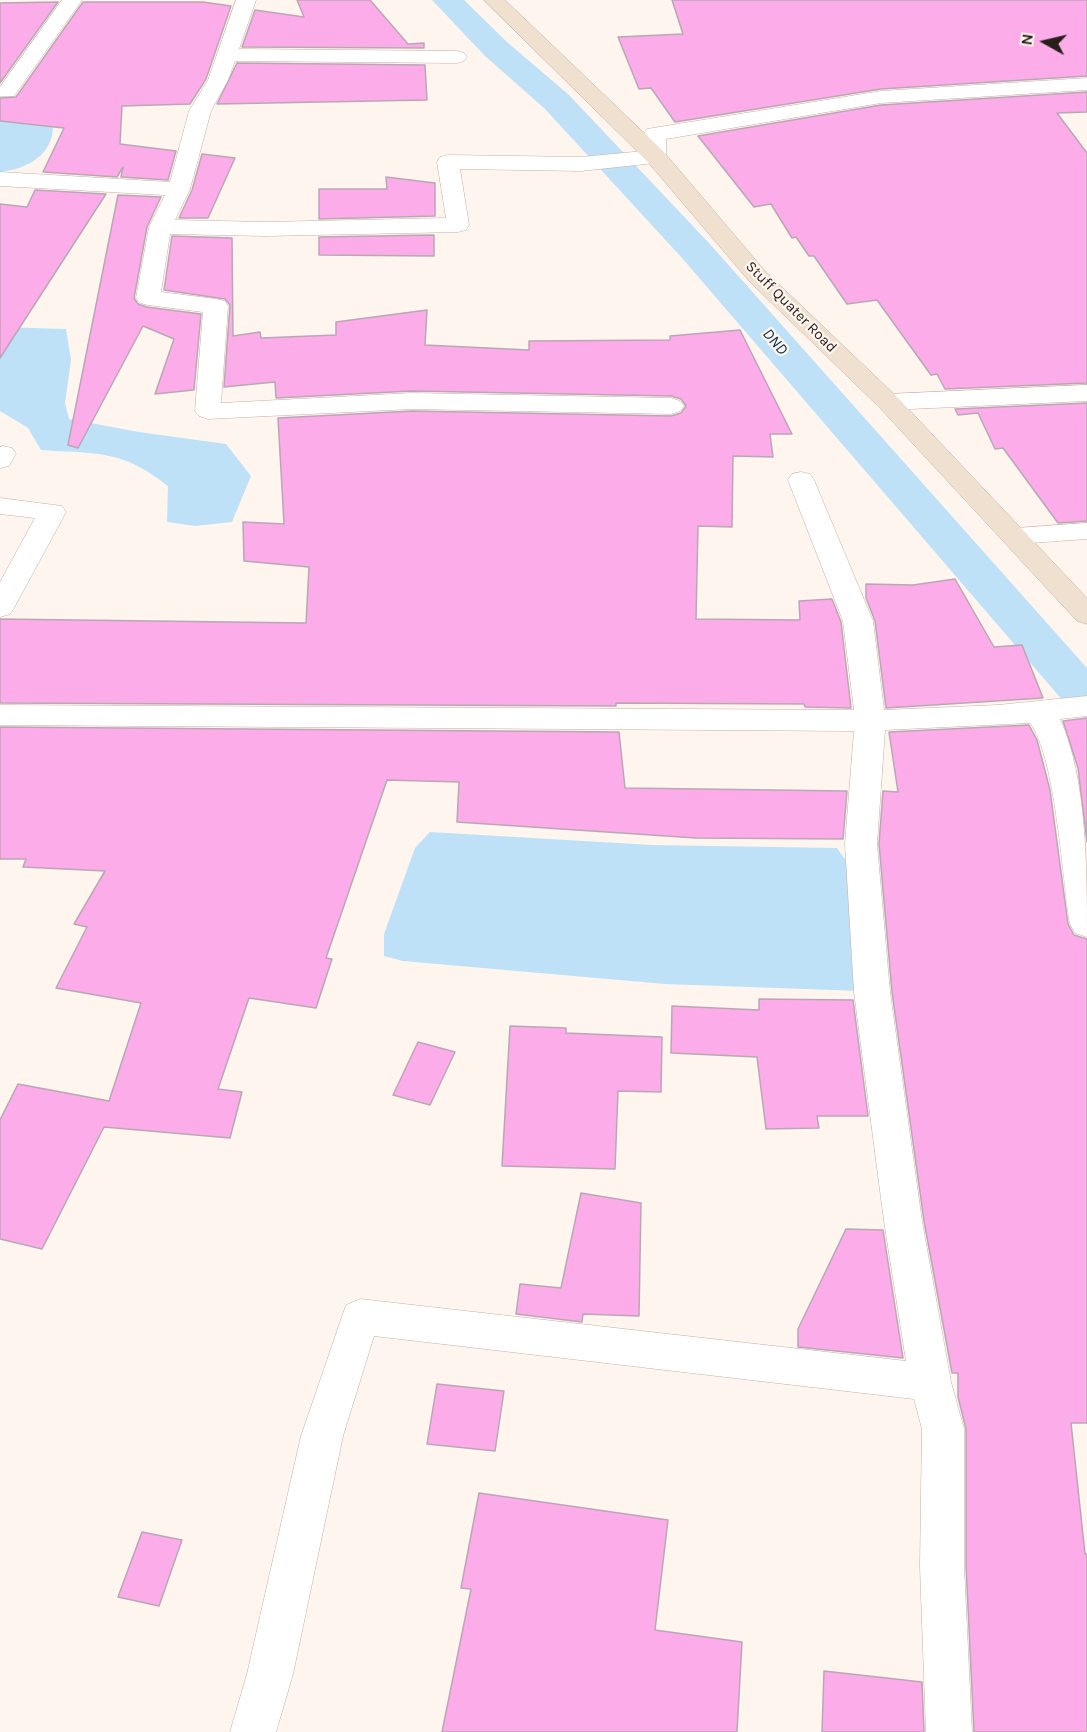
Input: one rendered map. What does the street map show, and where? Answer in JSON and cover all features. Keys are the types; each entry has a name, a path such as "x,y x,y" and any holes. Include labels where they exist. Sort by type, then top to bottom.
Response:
{"street":[{"path":"7,92 72,0"},
{"path":"246,0 218,80 200,111 179,189 160,227 148,298 216,306 208,411 412,401 671,406"},
{"name":"Stuff Quater Road","path":"494,0 654,156 758,276 888,402 1016,536 1087,615"},
{"path":"227,55 457,57"},
{"path":"160,227 265,229 458,225 448,162 581,164 654,156 655,134 881,97 1087,84"},
{"path":"0,179 179,189"},
{"path":"888,402 1087,393"},
{"path":"801,480 858,621 870,720 861,844 872,992 903,1221 930,1382 943,1429 942,1566 949,1732"},
{"path":"0,506 52,512 0,608"},
{"path":"1016,536 1087,531"},
{"path":"0,715 264,716 543,722 870,720 1039,713 1087,706"},
{"path":"1039,713 1046,718 1060,754 1087,924"},
{"path":"253,1732 270,1674 322,1437 360,1317 930,1382"}],"water":[{"path":"0,104 53,126 49,145 37,159 20,168 0,172"},
{"path":"0,327 66,329 71,360 65,403 69,419 139,432 226,444 251,476 232,522 195,526 167,522 168,486 136,465 122,459 93,453 41,450 28,428 0,411"},
{"path":"430,832 652,845 837,848 852,869 861,991 665,984 403,961 384,956 384,934 415,848"}],"building":[{"path":"297,0 370,0 408,44 424,43 424,48 242,47 255,10 304,17"},
{"path":"672,0 1087,0 1087,76 881,89 675,122 651,88 639,89 618,37 683,34"},
{"path":"58,2 0,83 0,3"},
{"path":"83,2 203,2 231,6 206,79 190,104 122,106 120,144 176,151 168,180 121,177 123,167 117,177 43,172 64,128 0,121 0,98 16,97"},
{"path":"237,63 425,65 427,100 217,104"},
{"path":"1087,92 1087,112 1057,113 1087,153 1087,383 945,389 937,374 931,375 877,300 847,304 814,256 809,256 796,237 792,238 771,204 754,207 698,136 881,105"},
{"path":"202,154 235,158 208,218 179,218 192,190"},
{"path":"386,177 435,183 435,216 319,219 319,189 387,189"},
{"path":"35,190 106,194 0,358 0,204 27,207"},
{"path":"118,195 161,197 147,227 134,298 138,304 147,307 201,314 194,390 155,394 174,339 143,326 78,448 68,445"},
{"path":"434,235 434,256 319,255 319,237"},
{"path":"172,236 232,238 233,336 260,332 261,338 336,335 336,322 427,310 425,345 529,350 529,341 670,340 670,336 740,330 792,434 770,434 773,457 733,456 732,527 698,526 696,619 800,620 799,601 832,599 841,622 851,708 805,707 804,704 616,703 616,706 0,703 0,619 306,623 309,567 244,561 243,522 284,524 278,418 412,411 671,416 681,413 686,406 681,399 671,396 412,391 276,398 275,382 224,387 230,305 225,299 164,290"},
{"path":"1087,403 1087,521 1058,523 1003,448 995,449 978,413 958,415 955,409"},
{"path":"955,579 994,647 1022,645 1043,698 886,708 875,621 866,598 866,584 913,585"},
{"path":"1087,718 1087,842 1078,768 1063,721"},
{"path":"1029,725 1037,740 1050,790 1068,924 1074,935 1087,939 1087,1423 1071,1423 1085,1554 1087,1554 1087,1732 974,1732 966,1566 966,1429 958,1397 958,1373 952,1373 924,1221 892,992 879,844 883,791 898,792 889,732"},
{"path":"0,727 619,732 625,788 847,791 843,839 696,838 457,822 459,782 387,780 326,958 332,959 316,1008 249,998 218,1089 242,1092 230,1138 104,1127 42,1249 0,1239 0,1120 18,1084 109,1101 141,1003 56,988 87,927 74,924 105,871 23,867 26,859 0,859"},
{"path":"759,999 853,1000 868,1116 817,1116 819,1128 766,1129 757,1057 671,1053 672,1006 759,1010"},
{"path":"510,1026 566,1028 566,1033 662,1037 661,1092 618,1091 615,1169 502,1166"},
{"path":"418,1042 455,1052 430,1105 393,1095"},
{"path":"581,1193 641,1203 639,1316 583,1314 582,1322 516,1314 520,1284 561,1288"},
{"path":"846,1229 883,1230 903,1358 798,1347 798,1329"},
{"path":"437,1384 504,1391 495,1451 427,1444"},
{"path":"479,1493 668,1520 655,1630 742,1642 737,1732 442,1732 471,1589 461,1588"},
{"path":"142,1532 182,1540 159,1606 118,1597"},
{"path":"824,1671 922,1682 924,1732 822,1732"}],"waterway":[{"name":"DND","path":"447,0 496,49 557,102 695,250 1087,698"}]}
